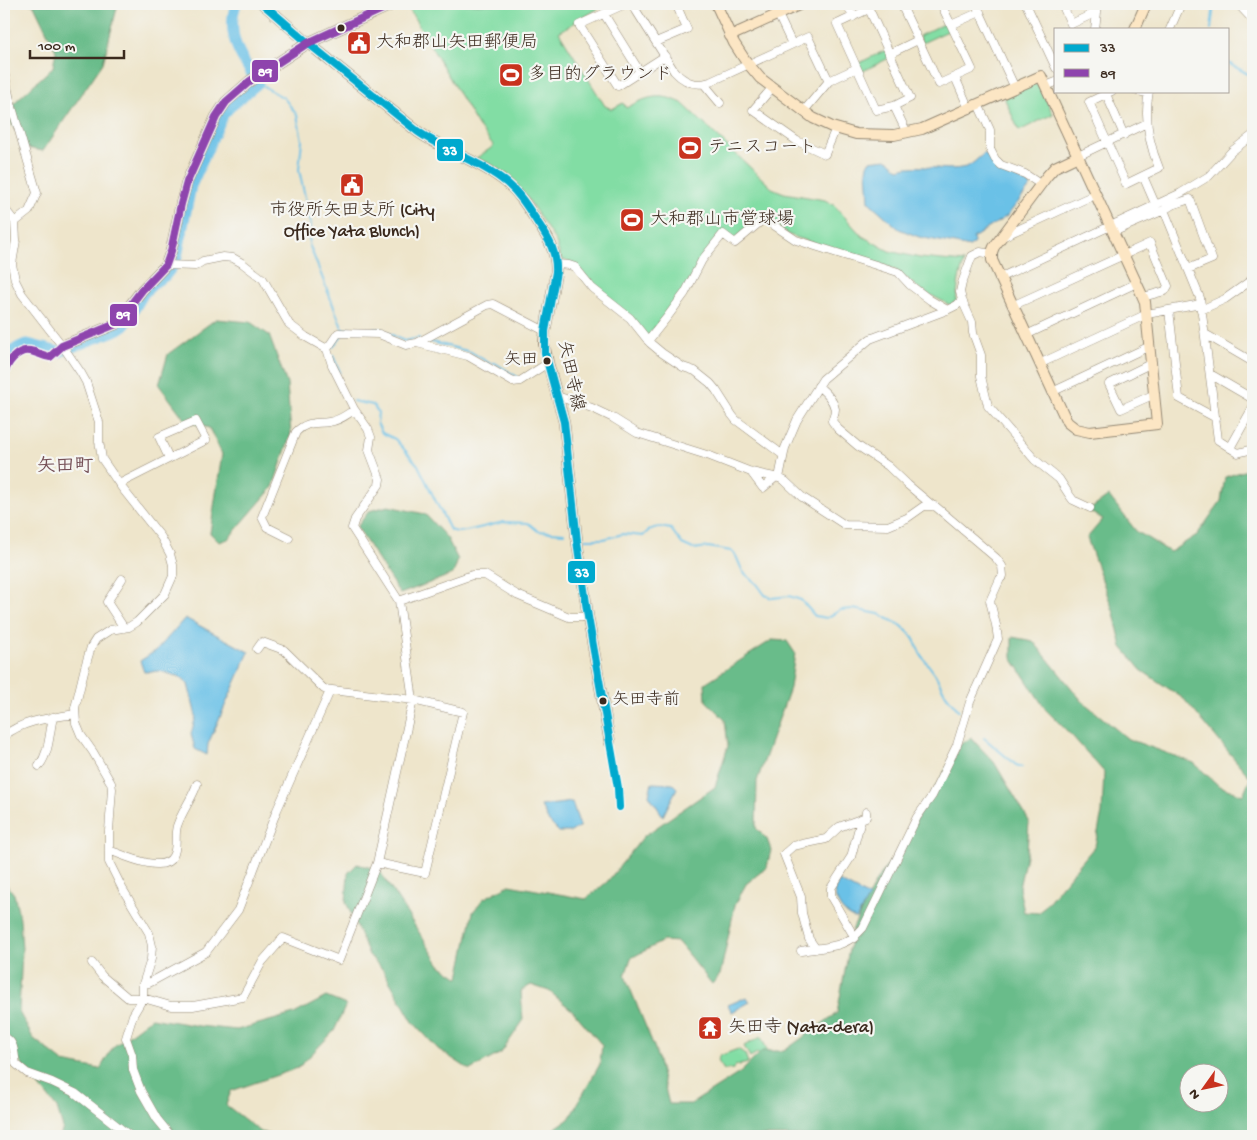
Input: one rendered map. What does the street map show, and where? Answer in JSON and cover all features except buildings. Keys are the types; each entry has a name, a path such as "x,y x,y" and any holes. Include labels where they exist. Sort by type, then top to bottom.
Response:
{"street":[{"name":"矢田寺線","path":"263,4 308,43 425,137 507,183 520,196 547,236 557,264 544,344 564,422 577,541 610,743"},
{"path":"367,16 369,6 372,4"},
{"path":"4,374 5,363 24,351 28,350 50,357 116,324 147,284 166,265 171,251 184,190 201,149 221,109 235,93 254,78 308,43 393,4"},
{"path":"626,4 579,25 618,86 665,56"},
{"path":"632,4 665,56 681,78 688,83 704,84 808,37 828,81"},
{"path":"656,42 687,29 676,4"},
{"path":"716,4 730,36 748,65 760,78 803,112 820,122 856,134 894,136 931,126 1054,69"},
{"path":"773,4 792,44"},
{"path":"730,36 801,4"},
{"path":"847,4 853,17"},
{"path":"901,4 939,84 972,69 941,4"},
{"path":"976,4 1015,88"},
{"path":"1026,4 1054,64"},
{"path":"1062,4 1071,24 1097,8"},
{"path":"1138,28 1146,4"},
{"path":"1170,28 1181,4"},
{"path":"1238,4 1253,20"},
{"path":"1095,28 1097,8"},
{"path":"869,9 890,54 910,98 894,106 876,110 837,24 869,9"},
{"path":"951,25 980,12"},
{"path":"604,14 640,72"},
{"path":"890,54 918,40"},
{"path":"803,112 828,81 857,68"},
{"path":"4,72 7,101 37,193 29,211 15,222"},
{"path":"1041,76 1046,86 1078,156 1112,229 1124,254 1137,283 1147,314 1158,424 1090,432 1076,429 1067,422 1012,306 992,260 992,254 994,247 1040,184 1056,167 1078,156 1147,123"},
{"path":"955,77 990,130 990,149 995,159 1001,166 1025,174 1040,184"},
{"path":"1046,86 1054,83"},
{"path":"704,84 720,103"},
{"path":"772,88 753,110 797,142 824,154 836,128"},
{"path":"1124,134 1109,93 1089,102 1126,184 1159,168 1150,142 1147,123 1149,92"},
{"path":"894,106 907,133"},
{"path":"1112,229 1209,176 1232,151 1253,135"},
{"path":"1143,176 1156,206"},
{"path":"1001,238 1096,194"},
{"path":"1000,278 1112,229 1190,199 1212,259 1188,269"},
{"path":"4,208 15,222 16,240 12,264 14,280 61,350 86,382 99,422 102,459 119,484 161,537 170,554 173,565 173,576 165,594 137,622 124,628 110,630 96,639 91,647 76,700 75,714 76,723 81,735 110,783 112,798 109,862 151,938 151,959 143,984 143,998 133,1015 126,1038 132,1055 133,1070 141,1091 157,1119 171,1136"},
{"path":"1164,210 1198,293 1218,440 1238,453 1253,448"},
{"path":"648,341 685,292 702,260 723,234 735,244 766,216 772,224 796,240 898,272 930,300 946,310"},
{"path":"1012,306 1150,243 1168,286 1165,290 1143,297"},
{"path":"992,254 980,252 972,256 960,292 973,326 973,333 982,359 981,376 991,410 1035,460 1059,478 1073,500 1090,508"},
{"path":"92,963 102,976 128,998 143,998 171,1006 193,1006 243,997 262,962 283,938 339,960 377,862 413,700 399,601 352,528 355,519 379,485 380,479 369,450 371,436 354,410 332,365 327,349 306,337 289,324 263,279 233,258 222,257 203,261 195,266 166,265"},
{"path":"557,264 575,267 592,288 630,318 648,341 678,365 695,371 710,383 736,420 783,455"},
{"path":"1039,364 1147,314 1201,307 1225,299 1253,279"},
{"path":"1026,335 1137,283"},
{"path":"751,472 763,488 777,477 783,455 797,420 818,386 823,379 870,339 946,310 957,305 962,300"},
{"path":"327,349 338,333 343,332 354,332 360,335 379,334 406,346 421,341 487,304 493,304 545,331"},
{"path":"1169,310 1179,398 1216,418"},
{"path":"1204,334 1253,362"},
{"path":"421,341 468,356 513,382 520,381 548,363"},
{"path":"1052,392 1150,346"},
{"path":"1152,364 1109,384 1121,409 1155,394"},
{"path":"1210,374 1253,399"},
{"path":"801,952 847,942 855,938 864,928 917,817 941,780 957,745 970,702 998,638 990,601 1003,576 1002,566 996,558 908,485 892,469 858,446 838,429 832,421 835,411 830,399 818,386"},
{"path":"557,396 592,408 637,433 710,456 751,472 777,477 785,481 802,497 845,525 888,526 907,518 924,506 933,506"},
{"path":"1230,448 1253,407"},
{"path":"289,538 267,527 262,517 296,432 303,425 330,422 340,419 354,410"},
{"path":"119,484 206,440 196,421 159,437 170,458"},
{"path":"399,601 472,575 485,575 518,595 569,617 588,617"},
{"path":"122,579 107,602 124,628"},
{"path":"257,649 262,642 284,650 324,689 330,691 413,700 463,712 425,874 377,862"},
{"path":"143,984 149,983 206,952 238,910 277,810 330,691"},
{"path":"4,736 18,726 53,717 75,714"},
{"path":"39,766 44,759 48,747 53,717"},
{"path":"610,743 618,788 618,807"},
{"path":"109,850 153,864 169,862 173,858 176,849 175,833 177,826 193,796 197,784"},
{"path":"816,949 809,939 802,913 801,897 784,854 793,846 826,839 839,827 866,817 866,812"},
{"path":"855,938 831,897 831,888 851,857 860,820"},
{"path":"4,1037 8,1038 13,1045 16,1064 27,1073 75,1093 130,1136"}],"green space":[{"path":"30,4 118,4 103,63 43,151 27,148 11,123 15,102 53,67 56,51 34,5"},
{"path":"421,4 606,4 559,32 605,106 612,109 623,103 626,108 653,97 666,98 682,103 772,188 784,193 825,200 835,206 862,236 889,251 920,258 964,262 956,301 950,305 921,290 894,269 789,235 764,215 735,241 722,231 681,294 647,337 574,264 561,259 556,242 528,199 509,178 475,159 494,146 478,126 409,9"},
{"path":"947,22 950,30 922,43 919,36"},
{"path":"886,50 889,58 861,72 857,64"},
{"path":"1034,83 1039,85 1053,114 1019,131 1004,97"},
{"path":"216,319 250,322 269,335 287,384 291,434 273,487 228,539 219,542 210,533 222,454 209,428 186,421 159,385 168,354"},
{"path":"1253,468 1253,1136 543,1136 569,1119 600,1064 602,1045 573,1011 549,991 531,985 521,991 523,1021 501,1053 470,1070 438,1049 413,1022 383,970 369,955 346,902 348,873 357,864 379,870 440,965 459,978 473,912 483,899 509,885 586,899 607,882 644,836 715,787 728,746 725,720 706,701 705,683 772,640 787,641 795,653 790,688 757,781 756,828 767,839 771,850 767,867 746,884 735,905 720,975 712,984 678,942 663,941 631,958 625,976 655,1049 669,1104 691,1104 741,1072 762,1051 784,1051 837,1013 853,928 876,881 895,855 961,744 971,738 994,762 1029,821 1027,851 1019,888 1024,912 1039,913 1095,846 1102,813 1104,772 1046,710 1012,658 1012,637 1033,641 1082,701 1128,739 1194,763 1219,786 1243,795 1251,776 1248,775 1184,699 1141,670 1122,647 1114,613 1087,538 1103,519 1088,511 1109,496 1136,531 1170,552 1197,535 1221,501 1225,477"},
{"path":"388,506 425,514 447,538 458,560 453,574 400,594 357,527 369,511"},
{"path":"4,882 14,894 20,919 22,950 19,1012 33,1038 63,1062 100,1069 113,1047 151,1018 237,1030 294,1014 326,997 346,1005 334,1031 298,1068 231,1091 226,1105 261,1132 278,1136 60,1136 63,1128 57,1108 4,1042"},
{"path":"761,1037 769,1054 765,1057 757,1053 750,1057 744,1046"},
{"path":"738,1049 745,1054 748,1063 735,1066 733,1069 724,1070 718,1061 719,1056"}],"water":[{"path":"985,153 1003,171 1031,186 1007,216 973,238 974,243 970,247 919,237 899,229 869,202 867,170 869,161 887,159 899,169 915,167 958,169 968,166"},
{"path":"185,618 249,652 208,744 207,755 195,749 191,734 196,716 188,684 180,677 160,671 144,672 140,661 157,650"},
{"path":"652,783 673,784 677,788 663,816 649,795"},
{"path":"572,802 580,826 571,832 559,832 549,822 541,806"},
{"path":"839,881 869,897 856,919 844,912 837,901 834,892"},
{"path":"747,997 750,1002 732,1012 728,1005"}],"waterway":[{"path":"4,362 11,353 24,345 28,344 59,352 119,329 125,325 144,293 155,282 165,276 176,262 191,186 223,115 258,83 241,55 234,36 232,26 236,4"},
{"path":"1211,28 1214,4"},
{"path":"1230,64 1253,75"},
{"path":"258,83 284,98 297,115 302,140 299,170 311,224 309,244 343,330"},
{"path":"343,329 380,329 404,341 419,338"},
{"path":"333,347 342,335"},
{"path":"428,341 471,352 489,363 495,363 519,378"},
{"path":"333,356 340,372"},
{"path":"353,401 373,405 378,412 377,423 382,433 395,439 418,465 450,530 457,532 466,531 504,522 528,523 538,531 564,533"},
{"path":"585,539 604,539 623,534 643,536 649,530 656,528 671,529 682,544 693,549 708,547 731,551 736,556 743,572 757,584 765,595 772,598 789,596 801,600 815,616 827,618 840,610 853,609 879,614 902,626 913,637 921,655 935,674 946,695 959,711"},
{"path":"984,738 1016,765 1022,767"}],"transit line":[{"name":"33","path":"263,4 417,131 439,145 486,169 507,183 528,207 552,246 556,272 545,331 545,353 564,422 577,541 588,617 618,788 619,807"},
{"name":"89","path":"4,374 10,361 21,352 30,351 50,357 62,346 116,324 142,290 166,265 187,182 216,117 226,102 250,81 308,43 393,4"}],"place":[{"name":"大和郡山矢田郵便局","path":"359,43"},
{"name":"多目的グラウンド","path":"511,75"},
{"name":"テニスコート","path":"690,148"},
{"name":"市役所矢田支所 (City Office Yata Blunch)","path":"352,185"},
{"name":"大和郡山市営球場","path":"632,220"},
{"name":"矢田","path":"547,361"},
{"name":"矢田寺前","path":"603,701"},
{"name":"矢田寺 (Yata-dera)","path":"710,1028"}],"district":[{"name":"矢田町","path":"65,467"}]}
